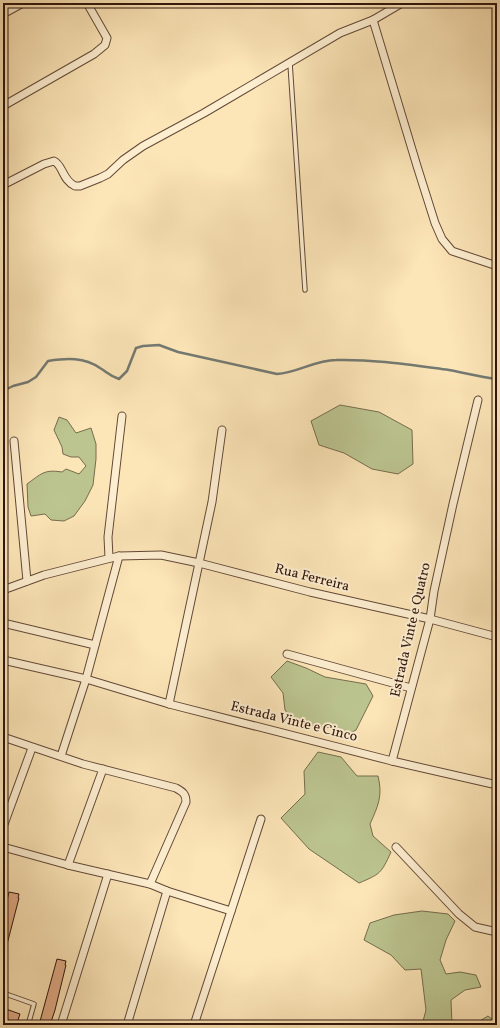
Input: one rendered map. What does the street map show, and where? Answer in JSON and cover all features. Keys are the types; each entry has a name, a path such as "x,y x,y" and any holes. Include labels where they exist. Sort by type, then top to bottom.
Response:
{"street":[{"path":"3,14 23,3"},
{"path":"3,106 94,54 104,46 107,38 87,3"},
{"path":"3,185 44,164 54,161 58,164 65,178 75,186 80,186 100,178 108,174 123,160 143,146 340,33 373,20 402,3"},
{"path":"373,20 417,166 435,223 442,239 452,251 497,266"},
{"name":"Estrada Vinte e Quatro","path":"392,761 430,619 434,591 453,504 478,400"},
{"path":"109,558 108,537 122,416"},
{"path":"169,704 212,502 222,430"},
{"path":"14,441 27,581"},
{"name":"Rua Ferreira","path":"3,590 44,575 109,558 119,556 161,554 199,562 310,592 430,619 497,637"},
{"path":"60,756 86,680 119,556"},
{"path":"3,623 95,645"},
{"path":"287,654 411,688"},
{"name":"Estrada Vinte e Cinco","path":"3,660 86,680 169,704 392,761 497,785"},
{"path":"3,737 32,748 183,791 186,796 186,802 150,884"},
{"path":"3,827 32,748"},
{"path":"68,865 103,769"},
{"path":"194,1025 261,819"},
{"path":"3,847 68,865 150,884 167,891 231,911"},
{"path":"396,847 459,914 475,927 497,932"},
{"path":"61,1025 108,874"},
{"path":"127,1025 167,891"}],"lane":[{"path":"290,62 305,290"},
{"path":"3,993 34,1004 28,1025"}],"green space":[{"path":"340,405 379,412 412,430 413,464 398,474 372,469 344,453 319,445 311,421"},
{"path":"59,417 67,420 76,433 91,428 96,444 93,485 85,501 74,516 64,521 51,520 45,514 31,516 28,507 27,484 36,477 43,473 51,471 62,472 66,469 79,474 86,466 79,457 71,457 63,454 62,447 54,430"},
{"path":"287,661 325,677 366,684 373,696 356,730 347,735 335,728 313,726 293,720 285,710 283,693 271,677"},
{"path":"318,752 341,757 357,776 378,776 380,789 379,801 370,824 373,836 391,852 385,865 376,875 359,883 309,849 281,818 305,794 304,771"},
{"path":"422,911 448,914 455,921 446,940 440,960 446,974 460,972 476,975 481,987 465,990 451,1000 452,1025 422,1025 426,1010 421,969 405,970 391,955 364,940 370,923 394,915"},
{"path":"488,1016 497,1023 497,1025 473,1025"}],"building":[{"path":"9,892 19,894 19,898 5,952 3,952 3,916"},
{"path":"57,959 66,961 66,965 55,1010 50,1025 39,1025"},
{"path":"3,1008 20,1014 17,1023 3,1018"}],"waterway":[{"path":"3,391 13,386 28,382 36,377 48,361 55,360 82,360 94,364 119,379 127,371 136,348 159,345 178,352 277,374 321,362 350,360 378,361 421,366 497,379"}]}
